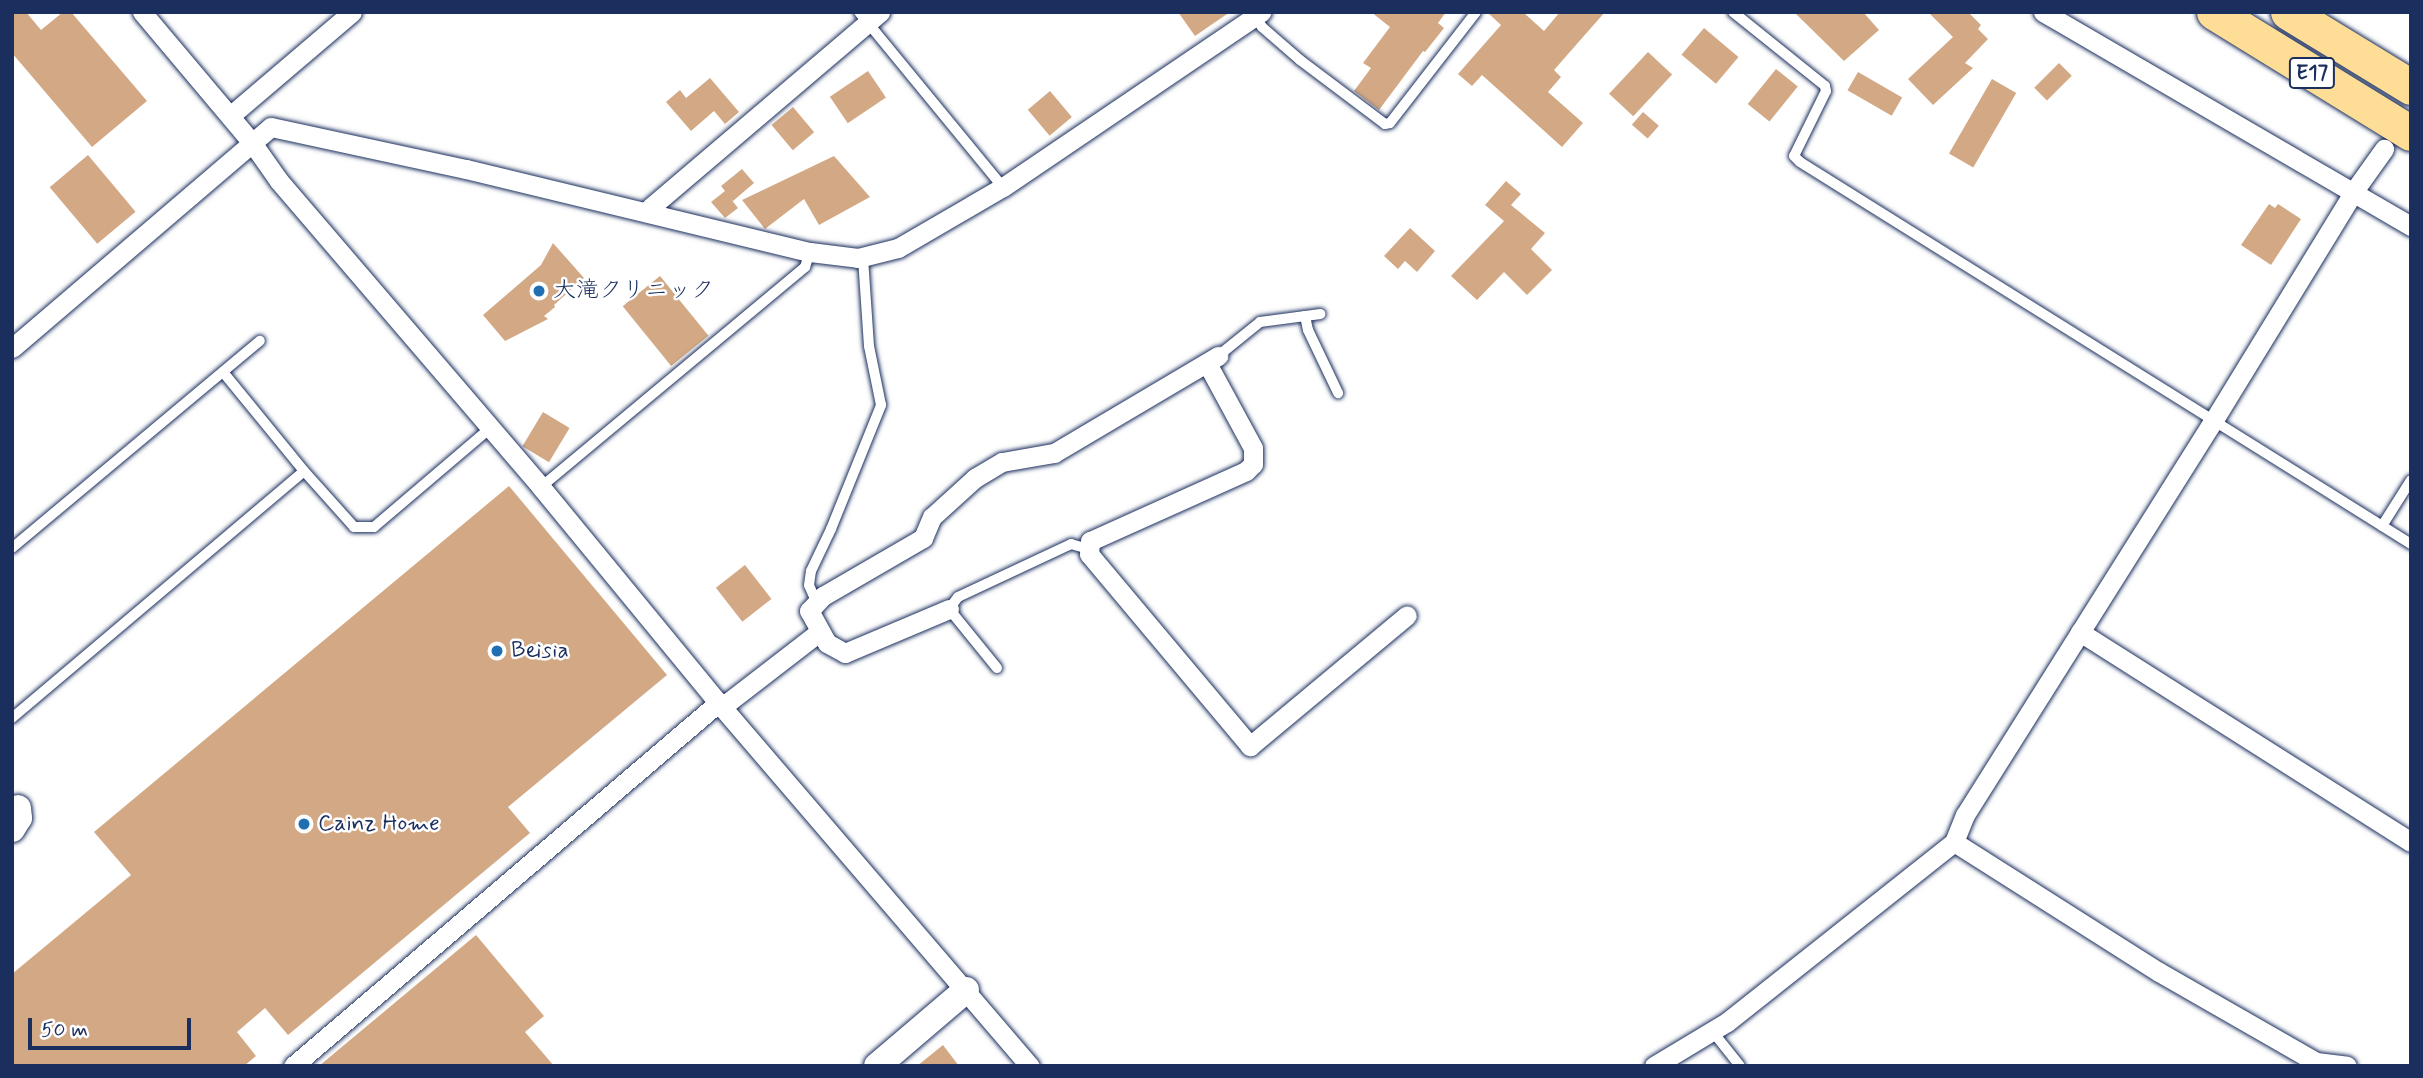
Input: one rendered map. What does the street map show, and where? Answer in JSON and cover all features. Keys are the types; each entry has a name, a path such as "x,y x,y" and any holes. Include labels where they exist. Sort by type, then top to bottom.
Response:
{"highway":[{"name":"E17","path":"2214,12 2398,141"},
{"name":"E17","path":"2288,12 2411,87"}],"street":[{"path":"142,12 253,144 279,181 541,487 720,705 1030,1066"},
{"path":"230,116 352,12"},
{"path":"2043,12 2411,226"},
{"path":"12,348 266,131 276,127 810,252 863,257 898,248 1003,187 1256,14"},
{"path":"650,213 651,206 869,16"},
{"path":"1654,1066 1713,1032 1954,842 1965,815 2212,423 2354,191 2398,141"},
{"path":"949,609 845,653 834,650 819,632 809,611 816,601 922,538 932,517 975,478 1002,463 1054,453 1213,360 1253,448 1253,464 1246,471 1090,541 1088,554 1250,746 1407,615"},
{"path":"293,1066 720,705 819,632"},
{"path":"2080,632 2411,842"},
{"path":"1954,842 2159,972 2316,1062 2347,1066"},
{"path":"877,1066 966,990"}],"lane":[{"path":"1256,14 1327,82 1385,124 1390,123 1476,12"},
{"path":"1732,12 1825,86 1826,91 1794,156 1800,162 2212,423 2411,544"},
{"path":"869,16 1003,187"},
{"path":"541,487 805,267 810,252"},
{"path":"816,601 809,585 811,571 881,405 869,346 863,257"},
{"path":"1213,360 1260,321 1320,314"},
{"path":"1305,316 1308,330 1338,393"},
{"path":"12,548 260,341"},
{"path":"223,372 354,527 373,527 489,429"},
{"path":"12,718 304,471"},
{"path":"2382,526 2411,480"},
{"path":"997,668 949,609 958,597 1071,544 1088,548"},
{"path":"1713,1032 1740,1066"}],"building":[{"path":"12,12 26,12 41,30 63,12 71,12 147,101 92,147 12,53"},
{"path":"1178,12 1230,12 1195,36"},
{"path":"1371,12 1446,12 1438,23 1444,28 1425,52 1423,51 1379,110 1354,91 1371,68 1363,63 1390,27"},
{"path":"1487,12 1523,12 1544,31 1560,12 1605,12 1554,70 1561,77 1548,92 1583,123 1562,147 1482,75 1472,86 1458,74 1501,25"},
{"path":"1794,12 1863,12 1879,30 1844,61"},
{"path":"1928,12 1968,12 1981,25 1978,29 1988,39 1965,63 1973,68 1933,105 1908,79 1953,37"},
{"path":"1704,28 1738,57 1716,84 1682,55"},
{"path":"1648,52 1672,75 1633,116 1609,94"},
{"path":"2059,63 2072,76 2047,100 2034,88"},
{"path":"1776,69 1798,87 1769,122 1748,104"},
{"path":"868,71 886,98 848,123 830,97"},
{"path":"1858,72 1902,98 1892,116 1848,90"},
{"path":"710,78 739,112 725,124 714,111 691,131 666,102 680,90 686,98"},
{"path":"1992,79 2016,93 1973,167 1949,153"},
{"path":"1050,91 1072,117 1050,136 1028,110"},
{"path":"793,107 814,132 793,150 772,125"},
{"path":"1643,112 1659,126 1648,139 1632,125"},
{"path":"88,155 136,212 97,244 50,187"},
{"path":"834,156 870,197 819,225 804,199 765,229 742,200"},
{"path":"742,169 754,183 733,201 731,199 738,208 725,218 711,202 725,191 721,186"},
{"path":"1506,181 1521,194 1511,205 1545,233 1531,249 1552,270 1527,295 1504,272 1477,300 1451,276 1504,221 1485,205"},
{"path":"2269,204 2275,208 2278,204 2301,219 2271,265 2241,245"},
{"path":"1410,228 1435,251 1417,272 1405,261 1398,269 1384,256"},
{"name":"大滝クリニック","path":"553,243 584,278 544,316 548,319 505,341 483,315 541,265"},
{"path":"660,276 708,336 671,366 623,306"},
{"path":"543,412 570,428 549,462 522,446"},
{"path":"509,486 667,675 508,807 530,833 288,1035 265,1008 237,1032 256,1056 244,1066 12,1066 12,974 131,875 94,832"},
{"path":"745,565 771,599 742,622 716,588"},
{"path":"476,935 544,1016 525,1032 554,1066 319,1066"},
{"path":"943,1045 959,1066 917,1066"}],"place":[{"name":"大滝クリニック","path":"539,291"},
{"name":"Beisia","path":"497,651"},
{"name":"Cainz Home","path":"304,824"}]}
